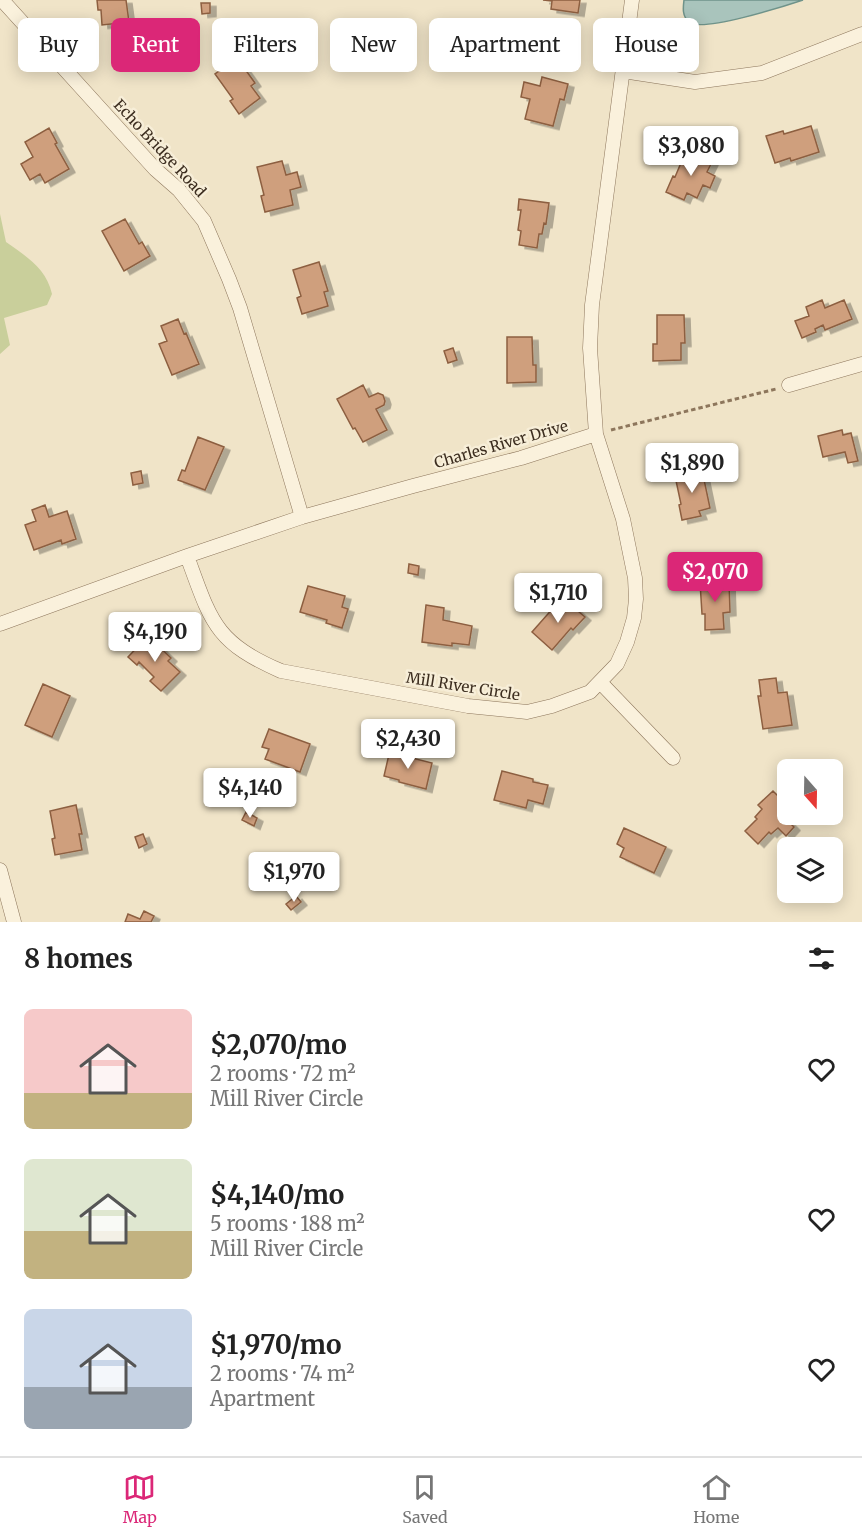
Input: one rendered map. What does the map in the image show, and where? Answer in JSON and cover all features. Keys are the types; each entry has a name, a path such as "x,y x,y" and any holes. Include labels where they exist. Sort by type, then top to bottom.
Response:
{"street":[{"name":"Echo Bridge Road","path":"2,0 155,168 179,190 204,221 240,308 302,517"},
{"path":"630,18 632,0"},
{"path":"630,72 695,82 762,73 862,34"},
{"path":"596,434 590,348 592,305 623,72"},
{"path":"789,385 862,364"},
{"name":"Charles River Drive","path":"0,624 302,517 521,458 596,434"},
{"name":"Mill River Circle","path":"187,556 209,615 222,634 254,659 281,671 468,706 527,712 552,706 590,692 600,682 616,664 627,642 634,618 635,578 623,519 596,434"},
{"path":"600,682 673,758"},
{"path":"0,870 14,922"}],"path":[{"path":"596,434 789,385"}],"green space":[{"path":"0,214 6,242 40,270 52,294 47,305 4,318 10,345 0,354"}],"water":[{"path":"684,0 803,0 744,17 709,24 699,24 699,18 686,18 683,9"}],"building":[{"path":"97,0 126,0 128,18 111,18 111,24 102,25 101,10 98,10"},
{"path":"543,0 580,0 578,13 551,9 552,1"},
{"path":"201,3 210,3 210,13 202,14"},
{"path":"218,72 247,72 255,83 251,86 260,98 239,114 230,101 233,99 215,74"},
{"path":"542,77 568,84 564,100 560,99 553,126 525,119 530,99 521,97 524,82 540,86"},
{"path":"811,126 819,152 791,161 790,158 775,163 766,136 783,131 784,134"},
{"path":"49,128 69,169 45,183 40,174 30,180 21,164 33,157 25,142"},
{"path":"686,151 712,162 707,172 715,176 710,188 703,185 697,198 687,193 684,200 666,192"},
{"path":"282,161 286,175 297,172 301,187 290,190 293,205 265,212 261,196 264,195 257,167"},
{"path":"519,199 549,203 546,224 544,223 542,234 539,234 537,248 519,245 521,231 518,230 521,210 518,210"},
{"path":"125,219 139,244 142,242 150,256 124,271 102,231"},
{"path":"319,262 328,291 324,292 328,306 302,314 297,298 301,296 293,270"},
{"path":"822,300 825,308 844,300 852,319 825,330 823,325 815,329 816,332 802,338 795,321 809,316 806,307"},
{"path":"657,315 684,315 685,343 681,343 681,360 653,361 653,344 657,344"},
{"path":"178,319 199,364 172,375 159,344 167,341 161,326"},
{"path":"507,337 532,337 536,382 507,383"},
{"path":"453,348 457,360 448,363 444,351"},
{"path":"363,385 369,397 378,393 383,395 384,405 376,409 387,430 363,442 355,428 353,429 337,399"},
{"path":"842,430 843,435 851,433 858,461 848,463 845,452 823,457 818,436"},
{"path":"198,437 224,447 205,490 178,480 182,470 185,471"},
{"path":"702,470 710,508 699,511 701,516 682,520 675,476"},
{"path":"141,471 143,483 133,485 131,473"},
{"path":"45,505 49,517 67,511 76,539 62,544 61,540 34,550 25,525 36,521 32,510"},
{"path":"409,564 419,566 418,575 408,573"},
{"path":"729,581 730,612 723,613 724,629 705,630 700,582"},
{"path":"308,586 345,596 342,607 348,609 342,628 326,623 327,620 300,612"},
{"path":"565,600 585,617 573,630 571,628 552,650 532,632 554,607 556,609"},
{"path":"426,605 444,608 443,620 472,626 469,645 452,643 452,646 422,642"},
{"path":"148,636 171,658 168,661 180,672 161,691 150,681 154,677 139,662 137,665 128,657"},
{"path":"776,678 778,693 787,692 792,725 763,729 758,696 761,696 759,680"},
{"path":"43,684 70,696 52,737 25,725"},
{"path":"269,729 310,744 300,772 265,759 269,749 262,747"},
{"path":"390,750 432,763 426,789 384,776"},
{"path":"502,771 548,785 543,804 528,800 526,808 494,800"},
{"path":"773,791 777,795 777,825 794,827 786,836 778,828 771,834 769,832 758,844 745,831 757,819 755,817 762,809 758,805"},
{"path":"76,805 82,834 79,834 82,850 55,855 52,839 55,838 50,811"},
{"path":"246,812 257,818 254,826 242,820"},
{"path":"624,828 666,847 654,873 620,857 624,848 617,844"},
{"path":"143,834 147,844 139,848 135,837"},
{"path":"296,896 301,902 291,910 286,904"},
{"path":"144,911 154,916 151,922 125,922 128,914 140,919"}]}
